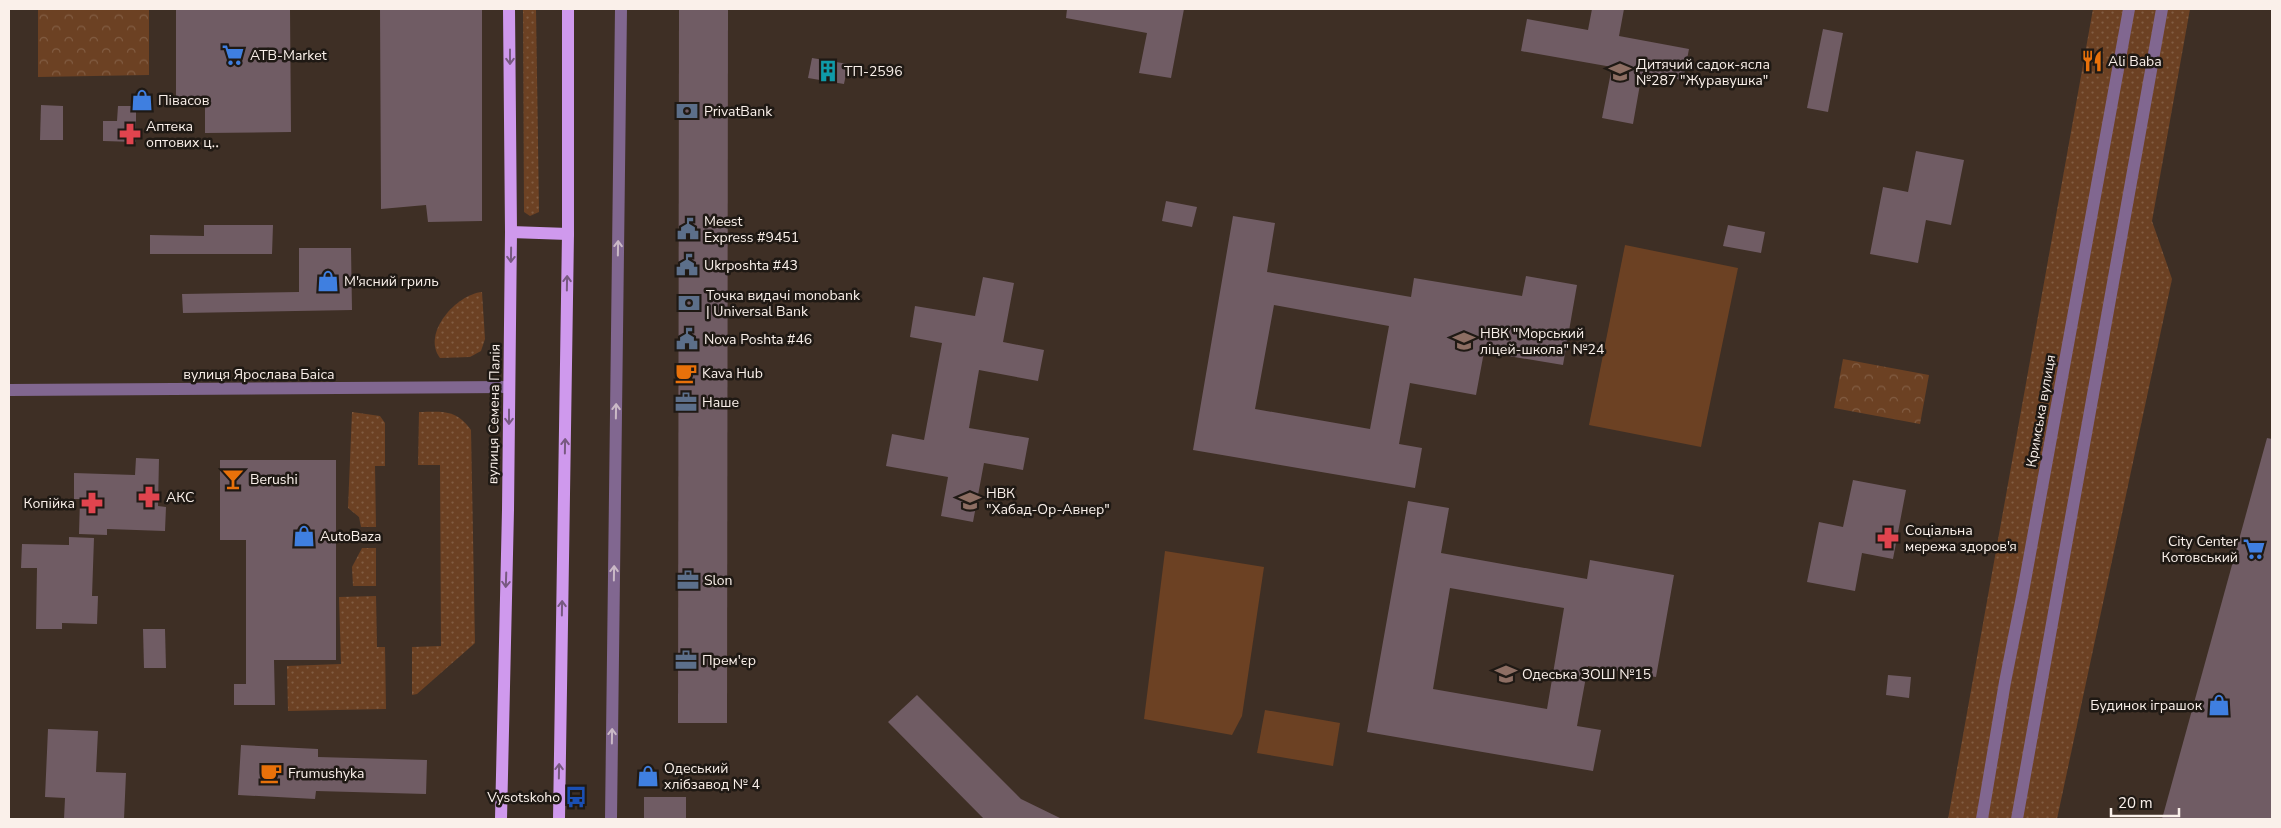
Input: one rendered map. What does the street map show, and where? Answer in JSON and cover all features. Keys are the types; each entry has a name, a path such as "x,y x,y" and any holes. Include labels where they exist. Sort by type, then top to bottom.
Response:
{"main road":[{"name":"вулиця Семена Палія","path":"501,819 511,232 510,9"},
{"path":"559,819 568,234 568,9"},
{"path":"511,232 568,234"}],"street":[{"path":"611,819 621,9"},
{"name":"Кримська вулиця","path":"1982,819 2005,682 2129,9"},
{"path":"2017,819 2162,9"},
{"name":"вулиця Ярослава Баіса","path":"9,390 509,388"}],"green space":[{"path":"38,9 149,9 149,75 38,77"},
{"path":"523,9 536,9 539,212 530,216 524,212"},
{"path":"2093,9 2190,9 2152,221 2172,279 2057,819 1948,819"},
{"path":"1625,245 1738,268 1701,447 1589,425"},
{"path":"482,292 485,339 481,351 470,357 440,358 435,348 435,337 444,316 462,300 472,294"},
{"path":"1843,359 1929,375 1920,424 1834,408"},
{"path":"352,412 380,416 385,423 385,466 375,466 376,527 361,527 359,517 348,508"},
{"path":"419,412 442,412 454,415 460,418 471,430 475,643 417,694 412,695 412,647 441,646 440,465 418,465"},
{"path":"362,548 376,548 376,586 353,586 352,567"},
{"path":"1165,551 1264,567 1242,716 1232,735 1144,719"},
{"path":"376,596 377,647 385,647 386,709 288,711 287,666 341,664 339,597"},
{"path":"1265,710 1340,723 1333,766 1257,753"}],"building":[{"name":"ATB-Market","path":"176,9 290,9 291,132 205,133 205,102 176,102"},
{"path":"380,9 482,9 482,221 428,222 426,205 381,209"},
{"path":"679,9 728,9 727,723 678,723"},
{"path":"1067,9 1184,9 1171,78 1139,73 1147,33 1066,18"},
{"path":"1592,9 1624,9 1619,36 1689,49 1683,80 1642,73 1633,124 1602,118 1612,67 1521,51 1527,19 1588,30"},
{"path":"1823,29 1843,33 1828,112 1807,108"},
{"name":"ТП-2596","path":"812,58 848,64 844,84 808,78"},
{"path":"41,105 63,106 63,140 40,140"},
{"path":"118,106 136,106 136,142 103,141 103,121 117,121"},
{"path":"1916,151 1964,160 1951,225 1926,220 1918,263 1870,254 1883,187 1908,192"},
{"path":"1166,201 1197,207 1192,227 1162,221"},
{"path":"1233,216 1275,223 1267,272 1411,297 1414,278 1522,296 1526,276 1577,285 1563,365 1484,352 1476,395 1410,383 1399,444 1422,448 1415,488 1193,450","holes":["1274,305 1389,326 1370,429 1255,409"]},
{"path":"204,225 273,225 272,254 150,254 150,235 204,236"},
{"path":"1728,225 1765,232 1761,253 1723,246"},
{"path":"299,248 351,248 352,310 183,313 182,294 299,292"},
{"path":"983,277 1014,283 1003,342 1044,350 1038,381 979,370 969,428 1029,438 1023,470 984,463 973,522 941,516 948,477 886,466 892,434 924,440 942,343 910,337 915,306 975,316"},
{"name":"City Center Котовський","path":"2267,438 2272,439 2272,819 2162,819"},
{"path":"136,458 159,459 158,506 166,507 165,531 107,529 107,535 79,534 80,499 74,499 74,473 135,475"},
{"path":"220,460 336,460 336,660 274,660 275,705 234,705 234,684 246,684 246,540 220,540"},
{"path":"1853,480 1906,490 1893,559 1862,553 1855,591 1807,582 1819,522 1843,527"},
{"path":"1408,501 1449,508 1441,553 1587,579 1590,560 1674,575 1656,677 1588,666 1577,726 1601,730 1593,771 1367,732","holes":["1450,588 1564,608 1547,709 1433,689"]},
{"path":"69,537 94,538 92,596 98,596 97,624 62,623 62,629 36,629 37,568 21,568 22,544 69,545"},
{"path":"143,629 165,629 166,668 144,668"},
{"path":"1888,675 1911,677 1909,698 1886,695"},
{"path":"917,695 1021,799 1062,819 984,819 888,722"},
{"path":"48,729 98,731 96,772 126,773 124,819 64,819 65,798 45,797"},
{"path":"241,745 318,749 318,757 427,760 426,794 316,791 315,799 238,795"},
{"path":"644,797 686,797 686,819 644,819"}],"place":[{"name":"ATB-Market","path":"233,55"},
{"name":"Ali Baba","path":"2092,61"},
{"name":"ТП-2596","path":"828,71"},
{"name":"Дитячий садок-ясла №287 \"Журавушка\"","path":"1620,72"},
{"name":"Півасов","path":"142,100"},
{"name":"PrivatBank","path":"687,111"},
{"name":"Аптека оптових ц‥","path":"130,134"},
{"name":"Meest Express #9451","path":"688,229"},
{"name":"Ukrposhta #43","path":"687,265"},
{"name":"М'ясний гриль","path":"328,281"},
{"name":"Точка видачі monobank | Universal Bank","path":"689,303"},
{"name":"Nova Poshta #46","path":"687,339"},
{"name":"НВК \"Морський ліцей-школа\" №24","path":"1464,341"},
{"name":"Kava Hub","path":"686,373"},
{"name":"Наше","path":"686,402"},
{"name":"Berushi","path":"233,479"},
{"name":"АКС","path":"149,497"},
{"name":"НВК \"Хабад-Ор-Авнер\"","path":"970,501"},
{"name":"Копійка","path":"92,503"},
{"name":"AutoBaza","path":"304,536"},
{"name":"Соціальна мережа здоров'я","path":"1888,538"},
{"name":"City Center Котовський","path":"2254,549"},
{"name":"Slon","path":"688,580"},
{"name":"Прем'єр","path":"686,660"},
{"name":"Одеська ЗОШ №15","path":"1506,674"},
{"name":"Будинок іграшок","path":"2219,705"},
{"name":"Frumushyka","path":"271,773"},
{"name":"Одеський хлібзавод № 4","path":"648,776"},
{"name":"Vysotskoho","path":"576,797"}]}
